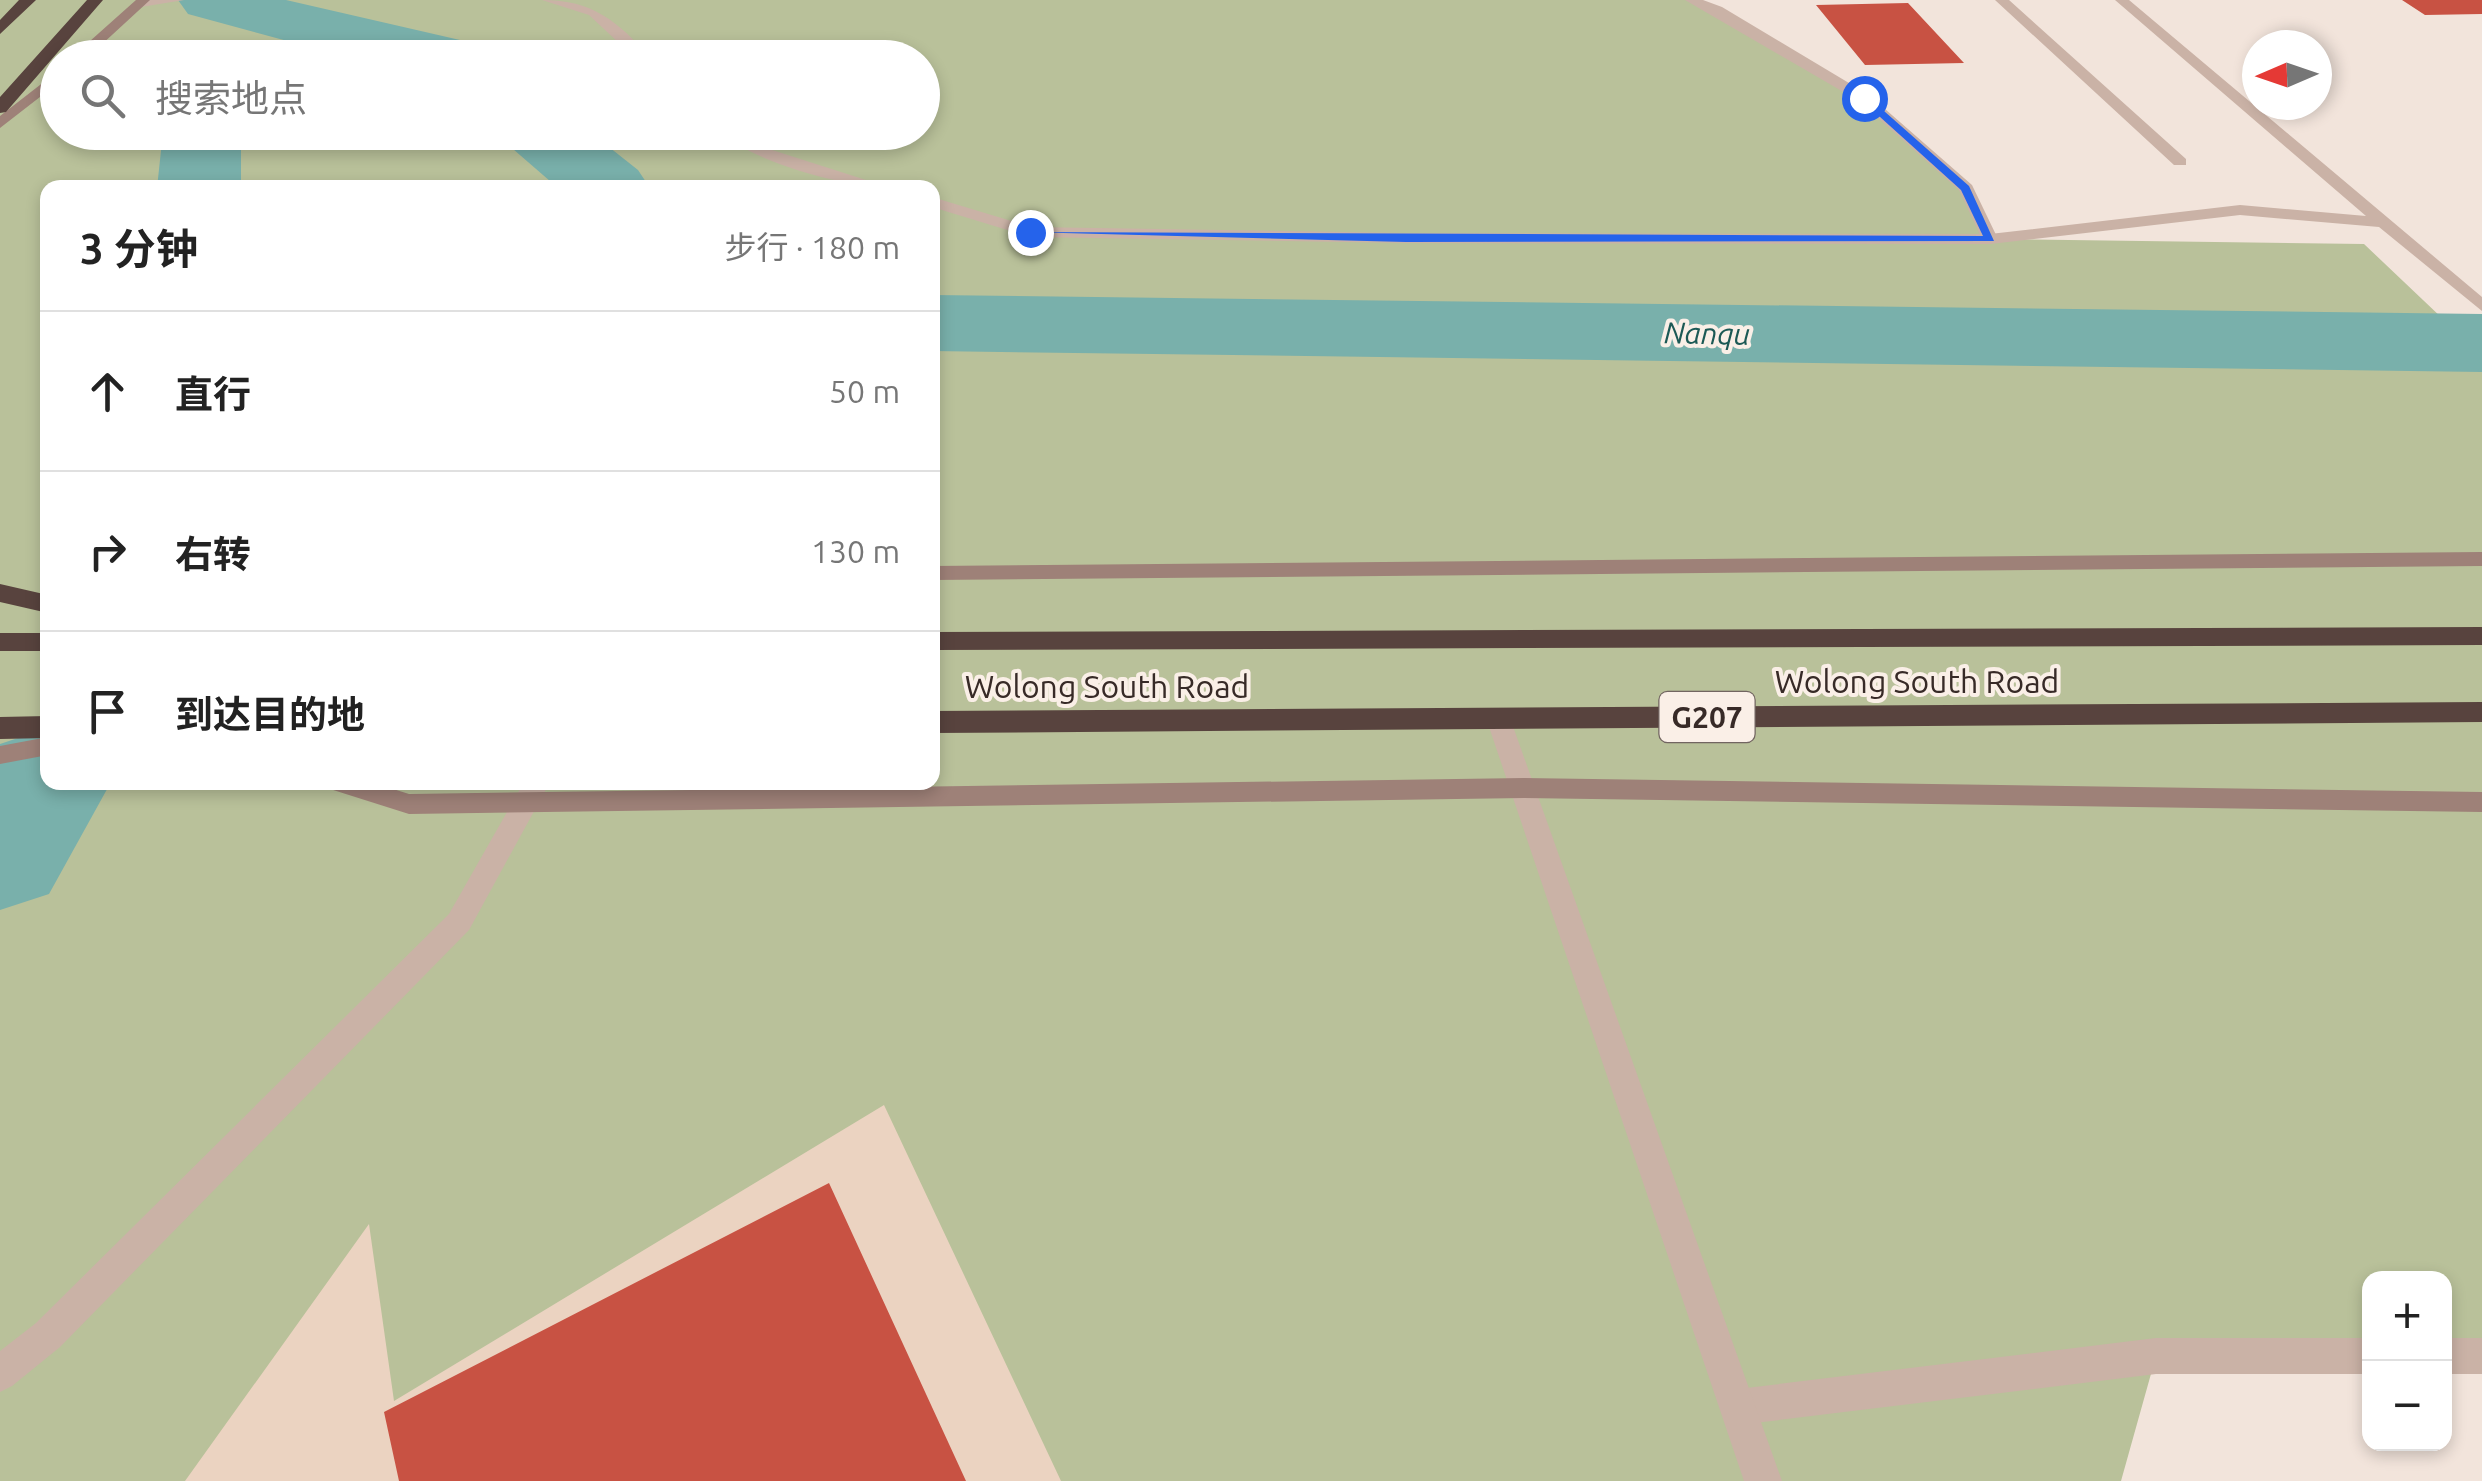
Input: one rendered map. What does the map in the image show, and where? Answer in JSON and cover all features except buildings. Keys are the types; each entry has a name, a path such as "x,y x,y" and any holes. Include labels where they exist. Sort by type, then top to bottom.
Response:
{"highway":[{"path":"0,29 25,4"},
{"path":"60,40 92,4"},
{"path":"0,108 40,63"},
{"path":"0,593 40,602"},
{"name":"Wolong South Road","path":"940,640 2482,636"},
{"path":"0,642 40,642"},
{"name":"Wolong South Road","path":"940,722 2482,712"},
{"path":"0,728 40,728"}],"street":[{"path":"99,40 142,2 178,0"},
{"path":"548,0 594,12 624,40"},
{"path":"1691,0 1717,10 1864,98 1966,188 1990,239"},
{"path":"2000,0 2180,162"},
{"path":"2121,0 2482,306"},
{"path":"0,124 40,90"},
{"path":"758,150 857,180"},
{"path":"940,204 1030,232 1406,238 1990,239 2240,210 2380,222"},
{"path":"940,572 2482,559"},
{"path":"1498,718 1764,1481"},
{"path":"0,755 40,748"},
{"path":"364,790 409,804 532,792 1524,788 2482,802"},
{"path":"0,1374 62,1322 459,922 532,792"},
{"path":"1738,1407 2156,1356 2362,1356"},
{"path":"2452,1356 2482,1356"}],"green space":[{"path":"0,0 1697,0 1864,99 1966,188 1990,239 2364,244 2482,356 2482,1356 2452,1356 2452,1271 2362,1271 2362,1356 2156,1356 2121,1481 0,1481"}],"shaded area":[{"path":"884,1105 1061,1481 185,1481 369,1224 394,1401"}],"waterway":[{"name":"Nanqu","path":"212,0 366,40"},
{"path":"199,180 201,150"},
{"name":"Nanqu","path":"563,150 599,180"},
{"name":"Nanqu","path":"940,323 2482,343"},
{"path":"0,856 40,790"}],"route":[{"path":"1030,232 1406,238 1990,239 1966,188 1864,98"}]}
